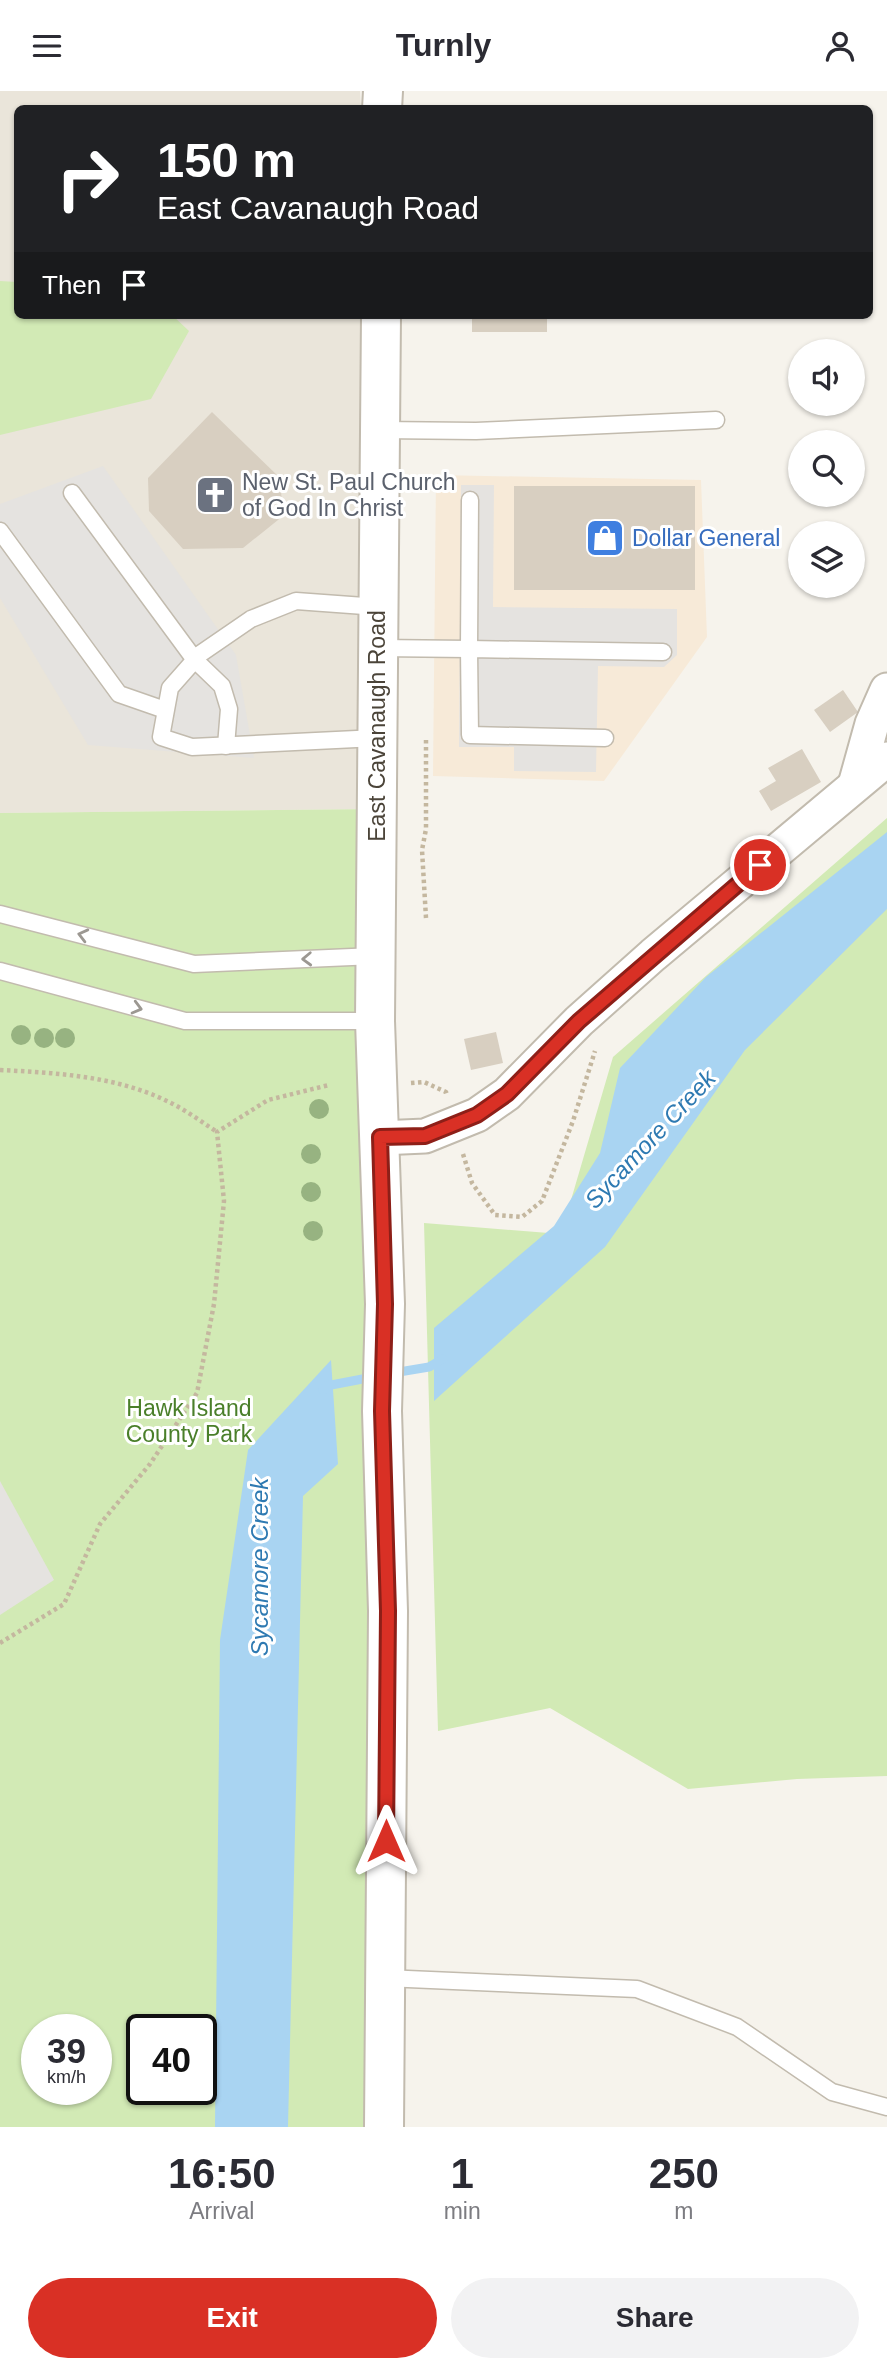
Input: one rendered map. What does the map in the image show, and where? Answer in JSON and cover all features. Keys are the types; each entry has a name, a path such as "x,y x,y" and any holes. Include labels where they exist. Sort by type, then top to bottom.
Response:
{"street":[{"name":"East Cavanaugh Road","path":"381,319 375,1021 385,1304 382,1411 388,1611 384,2127"},
{"path":"855,785 872,724 887,690"},
{"path":"380,1137 425,1136 477,1115 507,1094 579,1021 653,955 887,759"}],"lane":[{"path":"379,430 476,431 716,420"},
{"path":"72,493 195,660 222,686 229,709 226,745"},
{"path":"470,500 470,735 605,738"},
{"path":"0,531 119,694 166,710"},
{"path":"377,738 192,747 161,737 170,688 200,654 251,619 296,601 378,607"},
{"path":"378,648 663,652"},
{"path":"0,914 194,964 375,956"},
{"path":"0,971 185,1021 375,1021"},
{"path":"385,1978 637,1989 737,2027 832,2092 887,2108"}],"path":[{"path":"426,740 426,829 422,851 426,918"},
{"path":"404,1083 424,1081 446,1092 472,1183 495,1215 522,1217 542,1201 573,1121 596,1047"},
{"path":"0,1070 114,1081 170,1102 218,1132"},
{"path":"218,1132 268,1100 328,1085"},
{"path":"0,1643 64,1604 100,1524 150,1464 197,1393 214,1304 224,1201 218,1132"}],"shaded area":[{"path":"0,91 360,91 361,105 14,105 14,319 365,319 377,809 0,813"},
{"path":"103,466 236,655 254,758 88,745 0,598 0,504"},
{"path":"436,475 701,480 707,637 604,781 433,776"},
{"path":"461,485 494,485 493,607 677,609 677,655 664,667 598,666 596,772 514,771 514,747 459,747"},
{"path":"0,1481 54,1580 0,1615"}],"green space":[{"path":"0,281 14,282 14,319 176,319 189,331 151,399 0,435"},
{"name":"Hawk Island County Park","path":"377,809 379,2127 0,2127 0,813"},
{"path":"887,818 887,1776 797,1779 688,1789 550,1708 438,1731 424,1223 561,1234 613,1057"}],"water":[{"path":"887,832 887,909 745,1050 605,1247 434,1401 434,1328 554,1226 600,1153 620,1068 706,977"},
{"path":"331,1360 338,1464 303,1496 288,2127 215,2127 220,1640 248,1450"}],"building":[{"path":"472,319 547,319 547,332 472,332"},
{"name":"New St. Paul Church of God In Christ","path":"212,412 280,478 283,516 243,548 183,549 149,511 148,478"},
{"name":"Dollar General","path":"514,486 695,486 695,590 514,590"},
{"path":"843,690 858,712 830,732 814,710"},
{"path":"802,749 821,782 771,811 759,791 776,781 768,768"},
{"path":"496,1032 503,1063 471,1070 464,1039"}],"waterway":[{"name":"Sycamore Creek","path":"393,1373 429,1367 443,1359"},
{"name":"Sycamore Creek","path":"323,1390 326,1386 373,1377"}],"place":[{"name":"New St. Paul Church of God In Christ","path":"215,495"},
{"name":"Dollar General","path":"605,538"}],"route":[{"path":"386,1841 388,1611 382,1411 385,1304 380,1137 425,1136 477,1115 507,1094 579,1021 760,865"}]}
